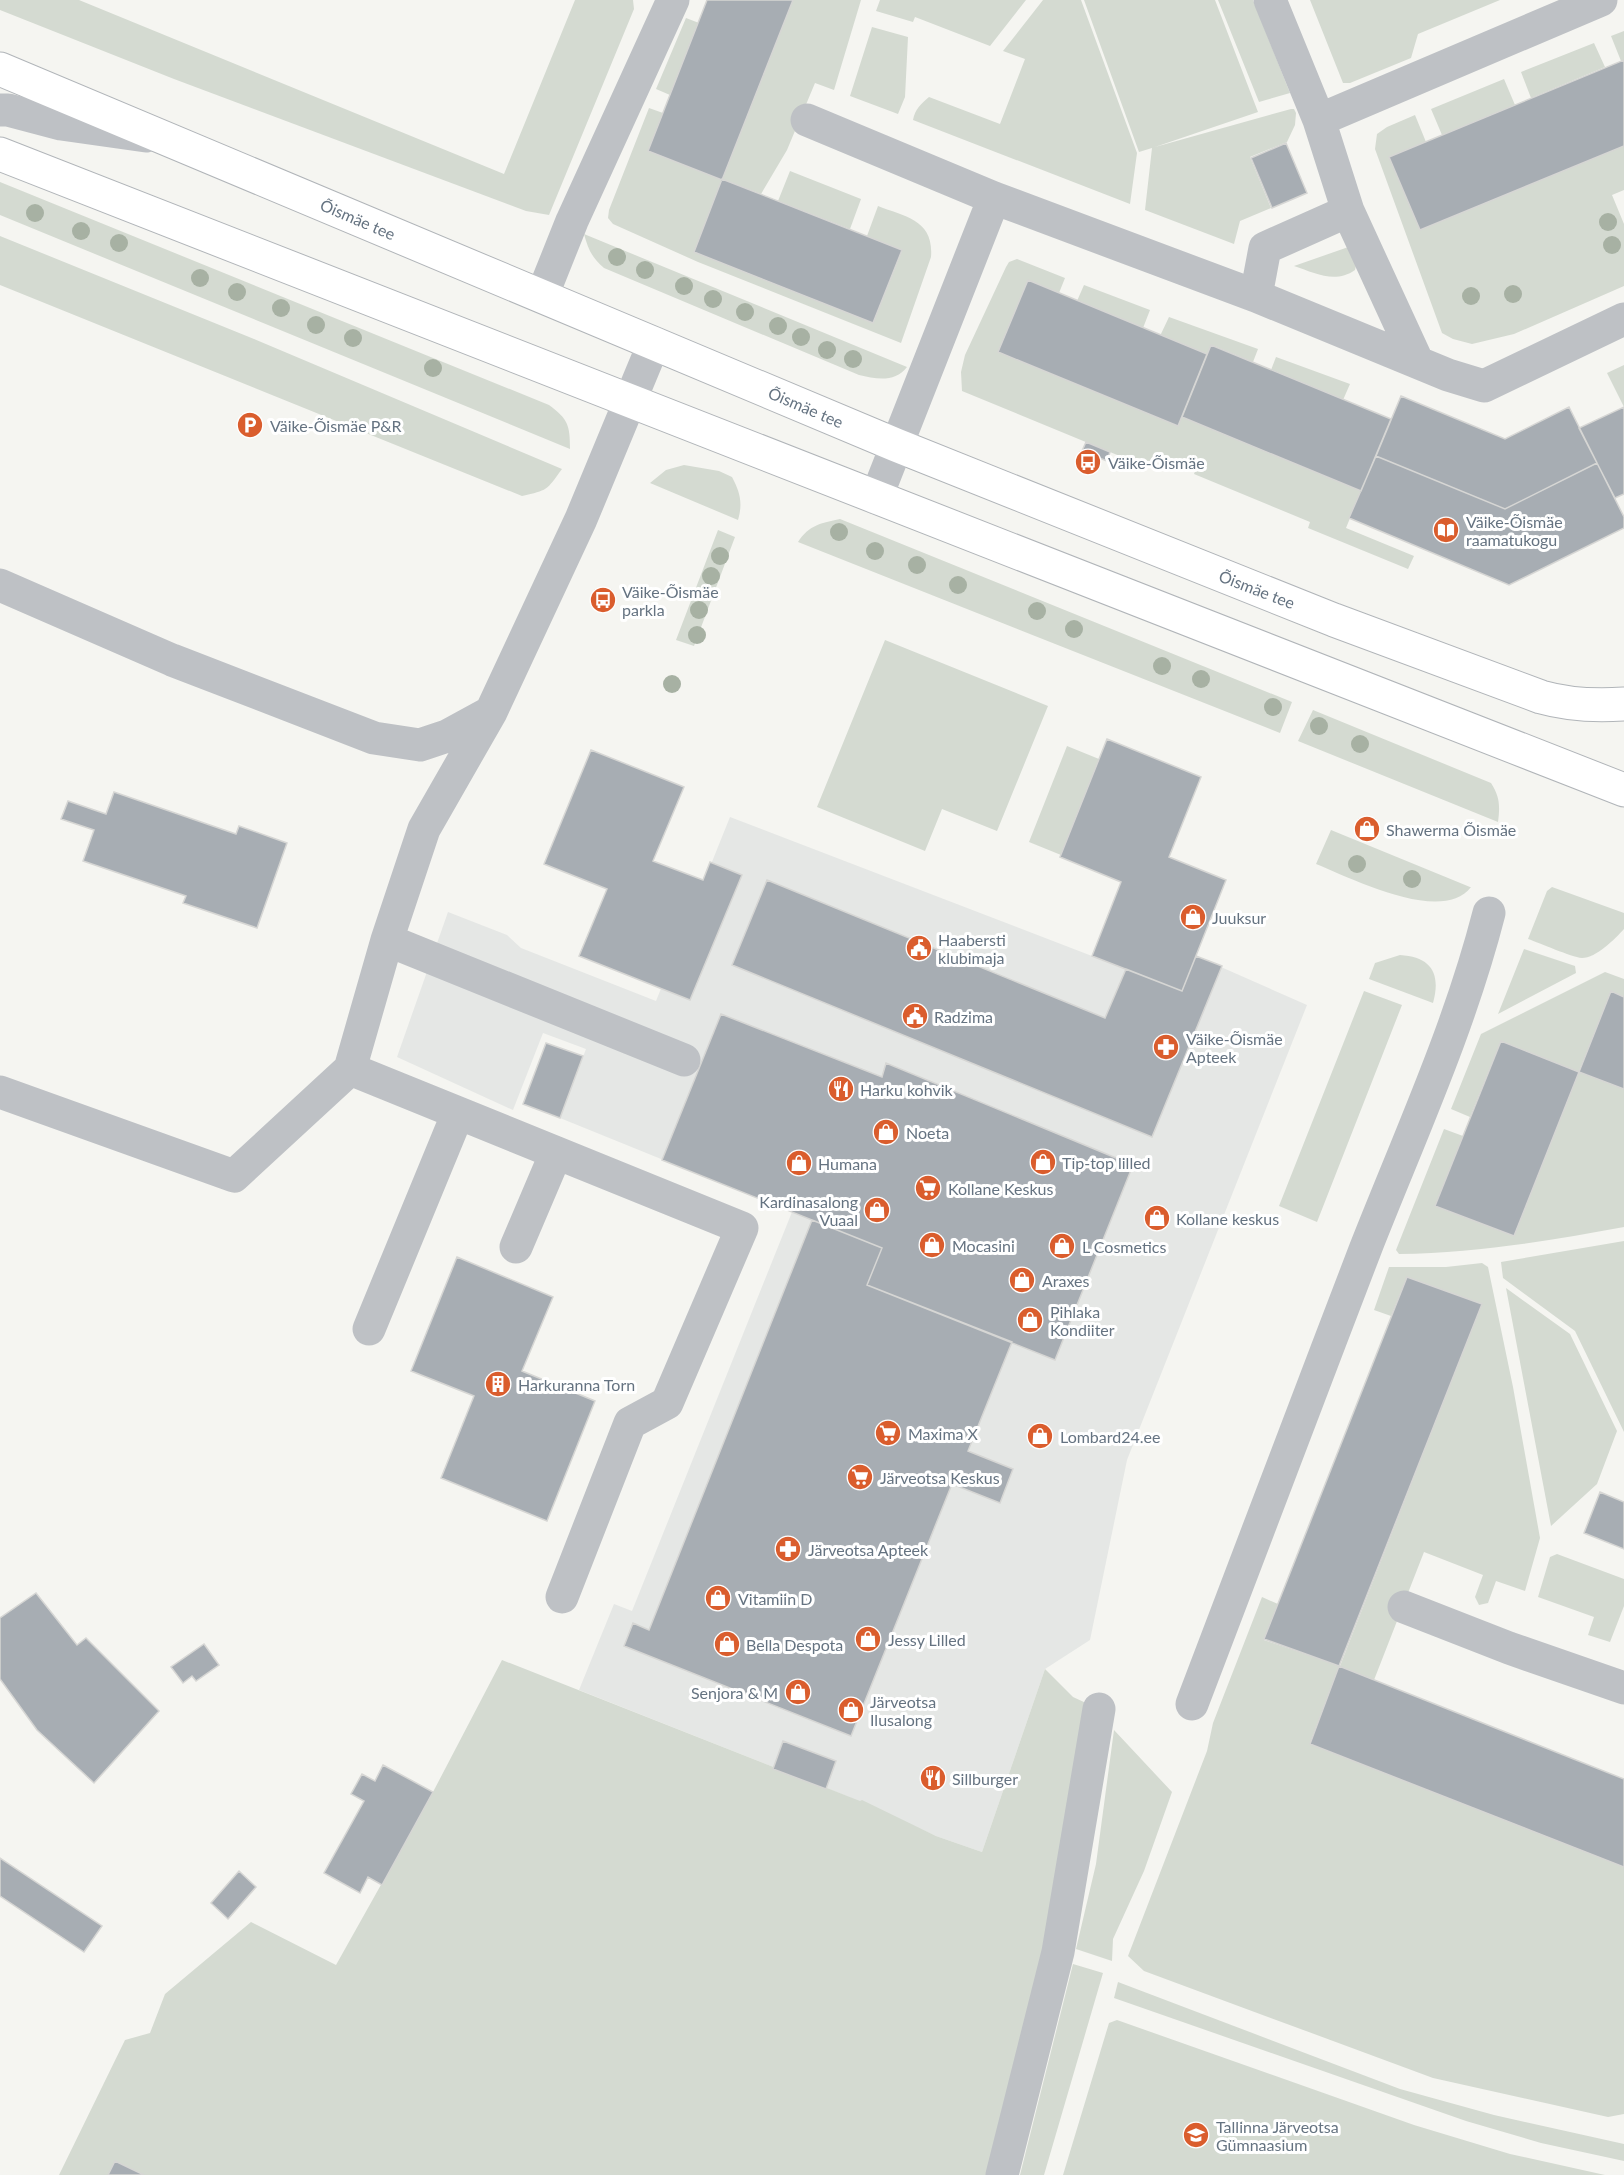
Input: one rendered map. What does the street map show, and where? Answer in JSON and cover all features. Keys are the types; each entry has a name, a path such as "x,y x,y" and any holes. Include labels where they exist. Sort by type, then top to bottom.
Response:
{"main road":[{"name":"Õismäe tee","path":"0,69 896,445 1323,615 1541,697 1568,704 1600,706 1624,704"},
{"path":"0,154 1624,790"}],"street":[{"path":"542,296 572,221 673,0"},
{"path":"1270,0 1319,120 1348,211 1417,361"},
{"path":"1319,120 1601,0"},
{"path":"0,110 61,124 168,139"},
{"path":"807,120 994,198 1256,296 1448,375 1484,386 1624,319"},
{"path":"876,498 994,198"},
{"path":"1256,296 1265,248 1348,211"},
{"path":"0,1092 234,1176 350,1069 387,940 424,829 491,712 590,500 654,343"},
{"path":"0,585 172,660 374,738 420,745 447,736 491,712"},
{"path":"1192,1704 1362,1259 1450,1039 1489,913"},
{"path":"387,940 684,1060"},
{"path":"350,1069 742,1228 667,1403 630,1423 562,1597"},
{"path":"369,1329 458,1113"},
{"path":"516,1247 556,1153"},
{"path":"1404,1607 1509,1648 1624,1688"},
{"path":"1002,2175 1058,1952 1099,1709"}],"shaded area":[{"path":"0,0 79,0 504,174 575,0 633,0 634,9 549,215 526,211 174,79 0,10"},
{"path":"793,0 861,0 834,90 815,83 787,150 761,194 722,179"},
{"path":"880,0 1026,0 990,46 915,17 913,22 876,11"},
{"path":"1043,0 1081,0 1137,153 1130,204 913,120 921,104 929,97 1000,124 1025,59 1003,51"},
{"path":"1084,0 1215,0 1258,112 1155,147 1294,109 1295,125 1287,142 1250,157 1271,208 1240,221 1234,244 1145,210 1152,148 1139,152"},
{"path":"1218,0 1253,0 1290,93 1259,102"},
{"path":"1310,0 1500,0 1418,34 1411,58 1350,83 1343,83"},
{"path":"686,18 699,23 670,95 656,89"},
{"path":"872,27 908,37 905,97 898,114 850,96"},
{"path":"1624,31 1624,60 1621,61 1611,36"},
{"path":"1594,43 1605,67 1531,98 1521,72"},
{"path":"1504,79 1515,105 1442,135 1431,109"},
{"path":"649,108 663,113 648,151 722,180 694,252 873,323 902,251 867,236 878,206 908,217 923,228 931,245 931,257 901,343 698,262 613,224 608,218 609,210"},
{"path":"1415,115 1426,142 1624,146 1624,190 1612,195 1624,224 1624,286 1514,334 1472,344 1453,339 1442,333 1375,149 1377,134"},
{"path":"790,171 861,199 850,229 778,201"},
{"path":"0,182 549,405 567,423 570,449 0,215"},
{"path":"584,234 907,367 891,378 859,375 604,268 591,253"},
{"path":"0,236 254,339 562,469 546,488 522,496 0,285"},
{"path":"1357,244 1358,257 1355,270 1347,274 1325,276 1294,266"},
{"path":"1017,259 1065,278 1059,293 1028,281 998,352 1178,426 1182,417 1361,491 1346,528 1414,556 1408,569 1308,528 1310,522 1194,474 1196,469 1157,452 1152,464 1127,459 962,391 961,372 965,355 1006,267 1009,262"},
{"path":"1084,285 1150,310 1143,328 1077,301"},
{"path":"1169,317 1258,349 1253,362 1212,345 1207,354 1160,336"},
{"path":"1276,357 1350,384 1343,400 1271,370"},
{"path":"1624,365 1624,407 1607,373"},
{"path":"684,465 719,471 732,477 740,498 738,520 650,483 666,470"},
{"path":"840,519 1292,702 1280,733 798,542 802,536 816,526"},
{"path":"718,530 735,537 694,646 676,640"},
{"path":"885,640 1048,706 997,831 942,809 925,851 817,807"},
{"path":"1313,710 1491,783 1499,802 1498,822 1298,741"},
{"path":"1067,746 1099,759 1061,855 1029,842"},
{"path":"730,817 1092,956 1196,956 1307,1005 1127,1460 1090,1640 1045,1669 982,1852 936,1836 849,1797 579,1690 614,1604 632,1611 792,1212 560,1118 586,1049 543,1033 513,1110 397,1057 448,912 507,935 521,948 656,1001"},
{"path":"1331,830 1471,887 1457,897 1439,901 1418,900 1396,895 1351,879 1316,864"},
{"path":"1552,887 1624,913 1624,929 1599,951 1582,958 1528,939 1547,891"},
{"path":"1524,949 1575,966 1576,973 1498,1014"},
{"path":"1400,955 1420,959 1432,969 1436,984 1433,1003 1369,979 1375,963"},
{"path":"1605,972 1624,979 1624,997 1611,992 1579,1071 1624,1089 1624,1227 1512,1245 1399,1254 1396,1250 1444,1129 1463,1136 1435,1206 1514,1236 1579,1072 1501,1041 1470,1117 1451,1109 1481,1034"},
{"path":"1364,991 1402,1005 1317,1222 1279,1206"},
{"path":"1624,1241 1624,1432 1575,1331 1503,1278 1501,1262"},
{"path":"1482,1263 1488,1267 1513,1387 1540,1538 1525,1591 1496,1581 1488,1603 1479,1605 1475,1597 1483,1575 1424,1552 1374,1680 1339,1666 1310,1743 1624,1867 1624,2114 1608,2117 1433,2078 1144,1971 1128,1956 1207,1751 1213,1723 1262,1597 1278,1604 1264,1640 1340,1666 1481,1305 1407,1277 1391,1316 1374,1310 1389,1267 1446,1267"},
{"path":"1506,1288 1570,1334 1617,1431 1597,1484 1551,1526"},
{"path":"1557,1554 1624,1579 1624,1606 1610,1642 1588,1635 1594,1617 1538,1597 1550,1557"},
{"path":"502,1660 862,1800 936,1836 982,1852 1045,1669 1073,1697 1099,1709 1002,2175 59,2175 125,2040 150,2033 165,1994 251,1922 336,1965 433,1792"},
{"path":"1114,1730 1172,1792 1144,1871 1113,1939 1112,1961 1076,1949 1096,1864"},
{"path":"1073,1964 1103,1973 1044,2175 1020,2175"},
{"path":"1118,1982 1400,2089 1494,2115 1624,2144 1624,2161 1541,2143 1466,2121 1114,1998"},
{"path":"1117,2020 1414,2125 1510,2154 1605,2175 1063,2175 1109,2023"}],"building":[{"path":"707,0 793,0 722,180 648,151"},
{"path":"1624,60 1624,146 1420,230 1389,157"},
{"path":"1286,143 1307,193 1272,208 1251,158"},
{"path":"722,179 902,250 873,323 694,252"},
{"path":"1028,280 1207,354 1178,426 998,352"},
{"path":"1211,345 1391,419 1361,491 1182,417"},
{"path":"1401,396 1505,439 1569,407 1597,463 1505,509 1376,456"},
{"path":"1624,407 1624,494 1615,498 1579,428"},
{"path":"1086,442 1110,452 1107,461 1082,451"},
{"path":"1376,456 1505,509 1597,463 1624,517 1624,528 1509,585 1349,518"},
{"path":"1107,739 1201,777 1169,857 1226,880 1182,991 1092,956 1121,882 1060,857"},
{"path":"591,750 684,787 653,861 703,880 710,862 742,875 690,1000 579,956 607,889 544,864"},
{"path":"114,792 236,834 239,826 287,843 257,928 183,903 186,896 83,861 94,830 61,819 68,801 106,814"},
{"path":"767,880 1105,1018 1126,969 1182,991 1196,956 1222,966 1152,1137 732,965"},
{"path":"1611,991 1624,997 1624,1089 1579,1072"},
{"name":"Kollane Keskus","path":"721,1014 882,1077 886,1063 1133,1165 1055,1360 867,1285 882,1248 662,1160"},
{"path":"1501,1041 1579,1072 1514,1236 1435,1206"},
{"path":"546,1043 583,1056 560,1118 523,1104"},
{"name":"Järveotsa Keskus","path":"812,1220 882,1248 867,1285 1012,1342 968,1451 1013,1469 1000,1503 952,1484 851,1736 624,1646 633,1623 649,1630"},
{"name":"Harkuranna Torn","path":"457,1257 553,1297 522,1371 595,1401 547,1521 441,1478 474,1396 411,1371"},
{"path":"1407,1277 1482,1304 1339,1666 1264,1639"},
{"path":"1600,1492 1624,1502 1624,1549 1584,1533"},
{"path":"36,1593 77,1645 86,1638 159,1711 94,1783 37,1730 0,1679 0,1618"},
{"path":"204,1644 219,1665 196,1681 192,1676 183,1683 171,1667"},
{"path":"1339,1666 1624,1779 1624,1867 1310,1744"},
{"path":"783,1741 836,1761 826,1789 773,1769"},
{"path":"383,1765 433,1792 382,1885 368,1877 360,1893 324,1873 364,1801 351,1794 362,1774 375,1781"},
{"path":"0,1858 102,1926 84,1952 0,1896"},
{"path":"239,1871 256,1887 228,1919 211,1903"},
{"path":"115,2161 144,2175 108,2175"}],"place":[{"name":"Väike-Õismäe P&R","path":"250,425"},
{"name":"Väike-Õismäe","path":"1088,462"},
{"name":"Väike-Õismäe raamatukogu","path":"1446,530"},
{"name":"Väike-Õismäe parkla","path":"603,600"},
{"name":"Shawerma Õismäe","path":"1367,829"},
{"name":"Juuksur","path":"1193,917"},
{"name":"Haabersti klubimaja","path":"919,948"},
{"name":"Radzima","path":"915,1016"},
{"name":"Väike-Õismäe Apteek","path":"1166,1047"},
{"name":"Harku kohvik","path":"841,1089"},
{"name":"Noeta","path":"886,1132"},
{"name":"Tip-top lilled","path":"1043,1162"},
{"name":"Humana","path":"799,1163"},
{"name":"Kollane Keskus","path":"928,1188"},
{"name":"Kardinasalong Vuaal","path":"877,1210"},
{"name":"Kollane keskus","path":"1157,1218"},
{"name":"Mocasini","path":"932,1245"},
{"name":"L Cosmetics","path":"1062,1246"},
{"name":"Araxes","path":"1022,1280"},
{"name":"Pihlaka Kondiiter","path":"1030,1320"},
{"name":"Harkuranna Torn","path":"498,1384"},
{"name":"Maxima X","path":"888,1433"},
{"name":"Lombard24.ee","path":"1040,1436"},
{"name":"Järveotsa Keskus","path":"860,1477"},
{"name":"Järveotsa Apteek","path":"788,1549"},
{"name":"Vitamiin D","path":"718,1598"},
{"name":"Jessy Lilled","path":"868,1639"},
{"name":"Bella Despota","path":"727,1644"},
{"name":"Senjora & M","path":"798,1692"},
{"name":"Järveotsa Ilusalong","path":"851,1710"},
{"name":"Sillburger","path":"933,1778"},
{"name":"Tallinna Järveotsa Gümnaasium","path":"1196,2135"}]}
